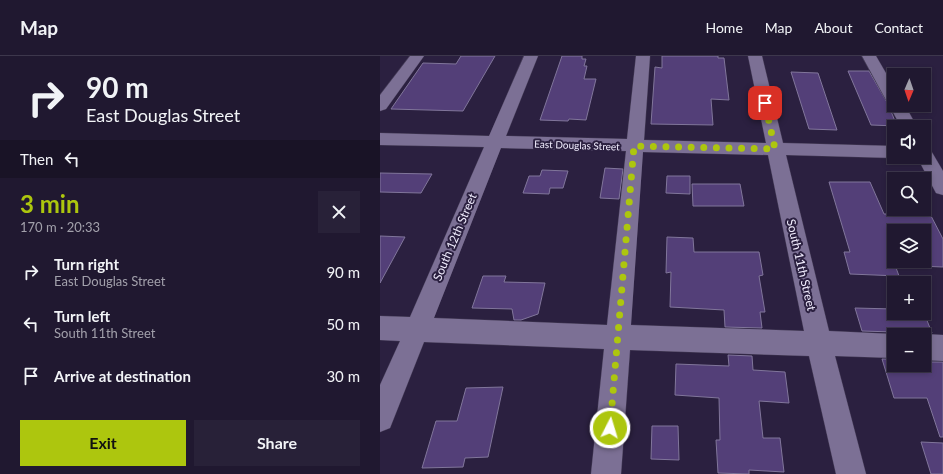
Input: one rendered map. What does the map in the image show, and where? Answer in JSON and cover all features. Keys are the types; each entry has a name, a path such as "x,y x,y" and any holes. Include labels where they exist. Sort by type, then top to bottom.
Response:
{"street":[{"path":"380,106 417,56"},
{"name":"South 12th Street","path":"380,418 531,56"},
{"path":"606,474 643,56"},
{"name":"South 11th Street","path":"755,56 819,344 851,474"},
{"path":"869,56 887,88"},
{"name":"East Douglas Street","path":"380,139 887,152"},
{"path":"931,153 943,153"},
{"path":"930,164 943,188"},
{"path":"380,328 618,338 887,346"},
{"path":"931,347 943,348"}],"building":[{"path":"461,56 495,56 463,111 391,109 423,63 456,64"},
{"path":"562,56 582,56 582,59 586,59 584,66 587,66 584,79 596,79 586,120 540,120"},
{"path":"662,56 718,56 718,58 724,58 729,100 711,99 713,125 651,124 655,67 662,68"},
{"path":"848,71 869,71 887,102 887,112 891,112 895,120 887,120 887,126 871,125"},
{"path":"791,72 818,73 837,130 809,129"},
{"path":"605,168 623,169 619,199 600,198"},
{"path":"542,170 568,171 563,188 550,188 549,194 523,193 529,176 540,176"},
{"path":"380,173 432,174 421,193 380,192"},
{"path":"667,176 690,176 690,194 666,193"},
{"path":"829,182 870,182 884,214 887,214 887,216 931,216 943,239 943,267 931,266 931,224 887,224 887,268 896,268 899,276 850,274 844,252 850,252"},
{"path":"692,184 740,184 744,206 693,206"},
{"path":"380,236 405,237 380,283"},
{"path":"667,237 693,238 694,252 759,252 763,275 759,276 765,312 760,312 762,328 725,327 724,310 670,307 671,272 666,273"},
{"path":"483,276 506,276 504,282 545,283 538,314 521,320 514,320 512,309 472,308"},
{"path":"855,308 887,309 887,320 927,320 930,328 887,328 887,332 862,331"},
{"path":"728,355 752,356 753,370 785,372 789,403 759,401 763,438 780,438 784,472 749,470 749,474 718,473 716,440 720,440 719,398 675,395 676,364 729,366"},
{"path":"882,359 887,359 887,372 931,372 931,362 943,362 943,437 940,437 927,398 894,398"},
{"path":"503,387 488,457 465,458 463,467 422,468 436,421 457,421 466,388"},
{"path":"652,426 678,426 679,460 651,459"},
{"path":"921,442 943,443 943,474 931,474"}],"route":[{"path":"610,428 634,146 775,149 765,103"}]}
